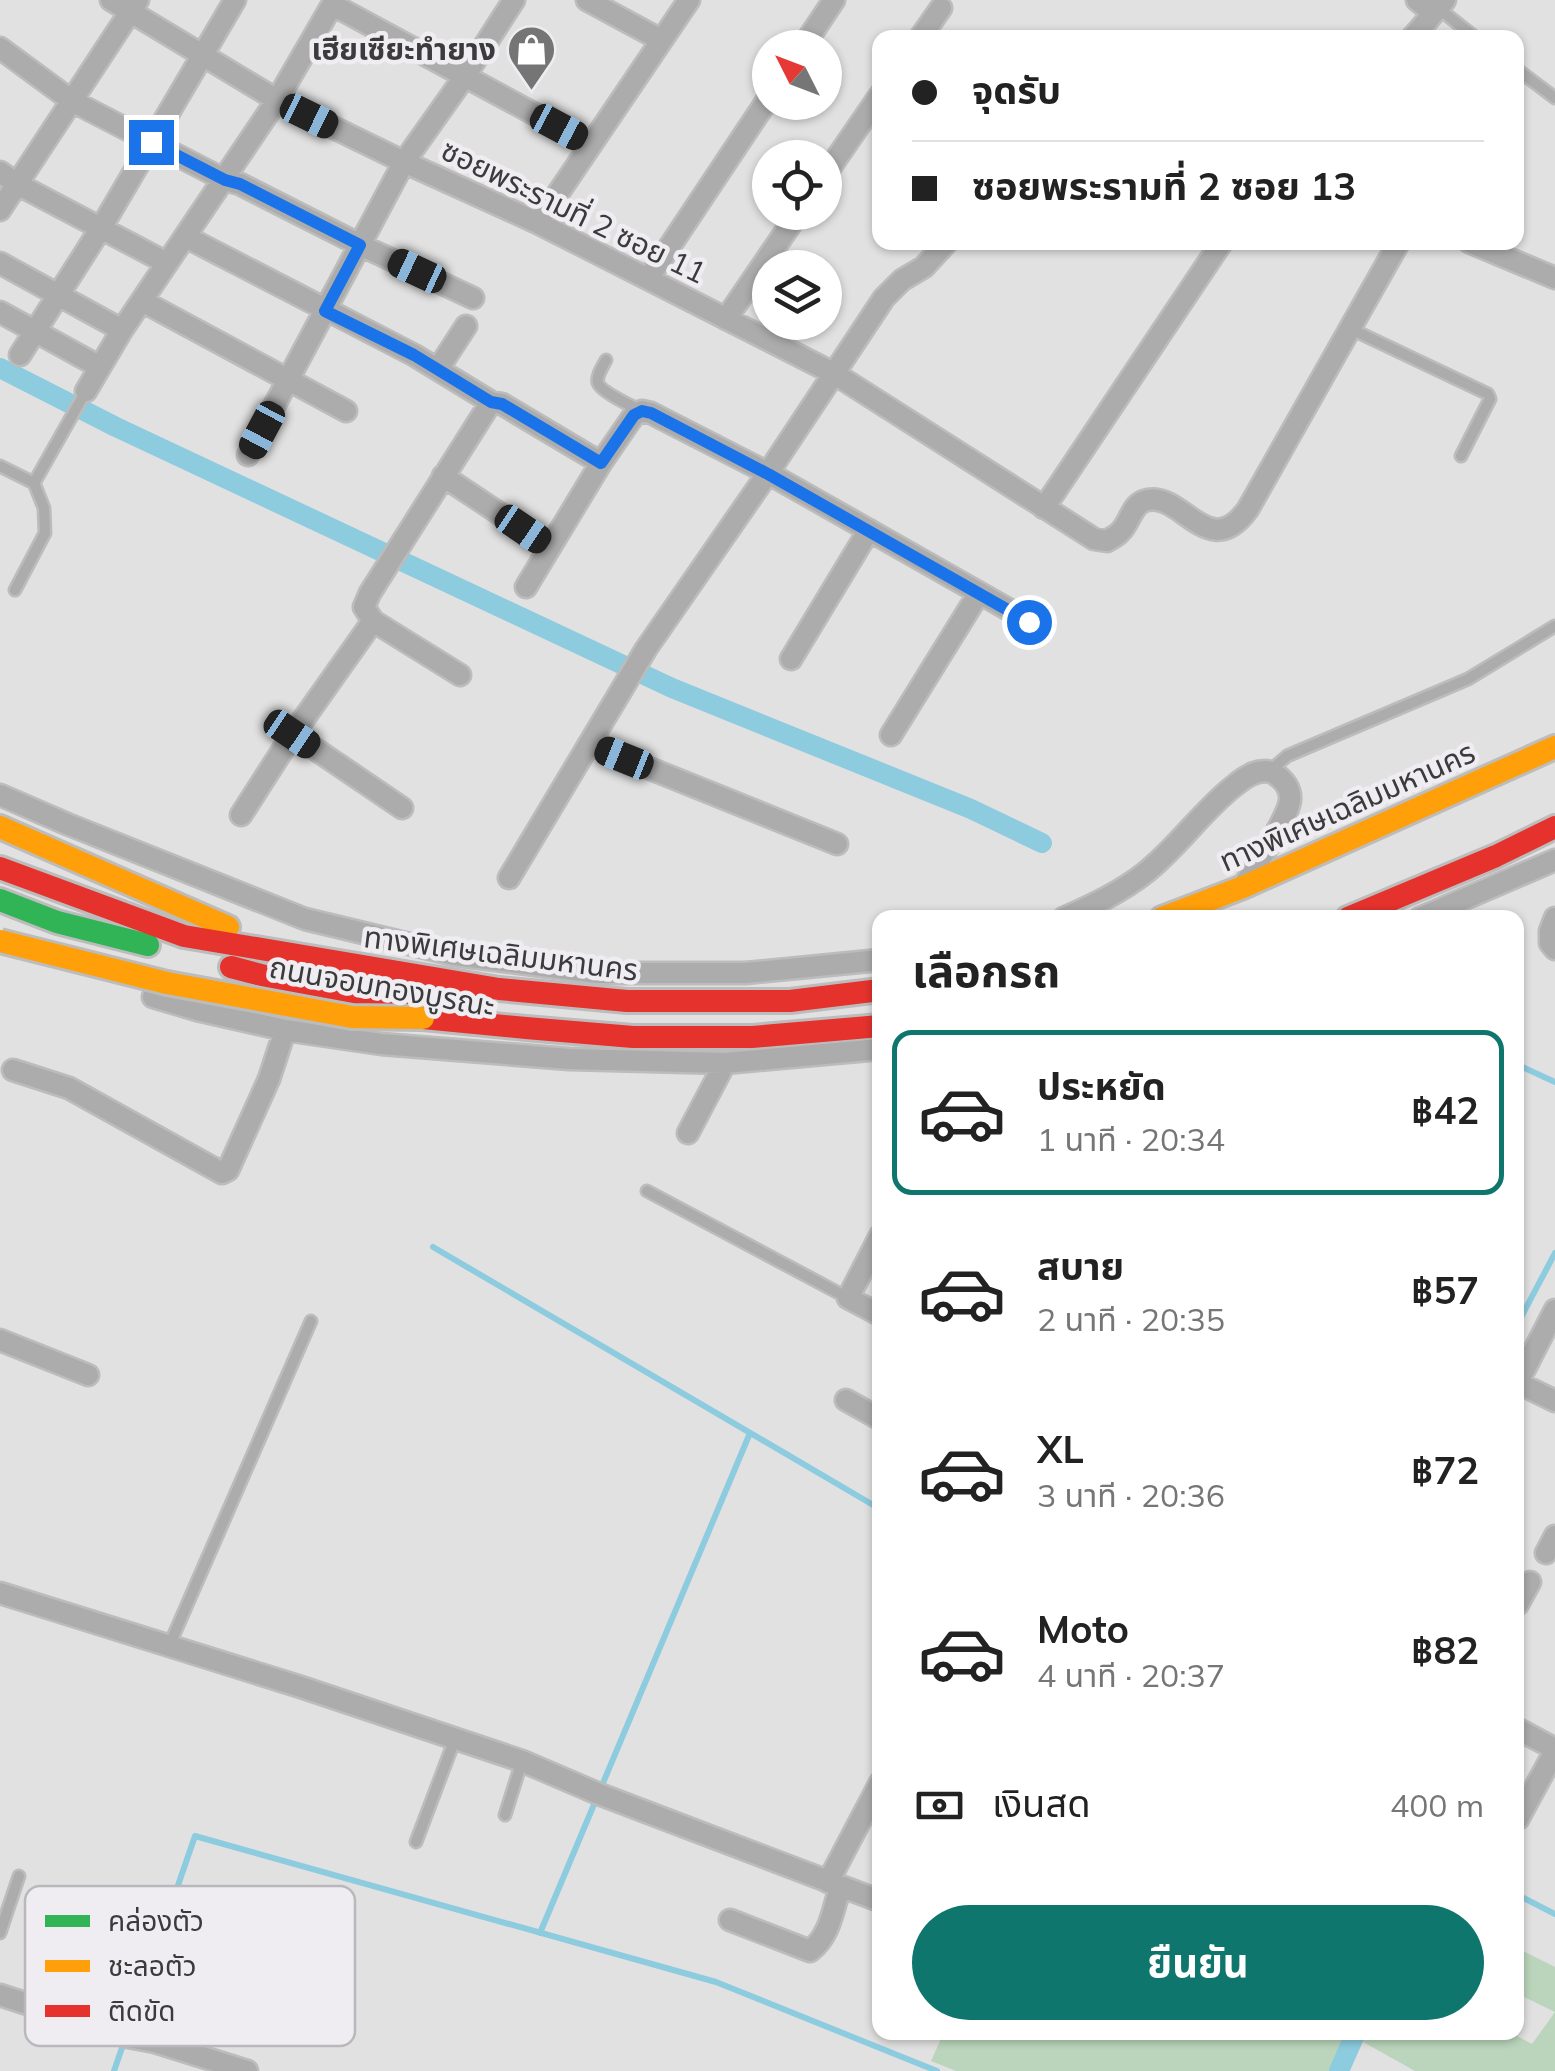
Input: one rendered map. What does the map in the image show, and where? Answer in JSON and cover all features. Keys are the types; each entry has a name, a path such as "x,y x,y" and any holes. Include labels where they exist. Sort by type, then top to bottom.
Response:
{"highway":[{"name":"ทางพิเศษเฉลิมมหานคร","path":"1183,910 1243,887 1555,747"},
{"path":"0,827 295,956"},
{"path":"1367,910 1555,830"},
{"path":"0,868 184,936 295,956"},
{"path":"0,900 57,922 423,1018"},
{"path":"0,941 166,984 352,1018 423,1018 632,1037 752,1037 872,1027"},
{"name":"ทางพิเศษเฉลิมมหานคร","path":"295,956 499,989 627,1001 790,1001 872,991"}],"street":[{"name":"ซอยพระรามที่ 2 ซอย 11","path":"111,0 134,6 201,55 277,100 538,223 835,374 1094,539 1107,541 1121,532 1136,506 1146,500 1159,500 1207,528 1221,530 1238,524 1394,250"},
{"path":"20,355 101,228 235,0"},
{"path":"248,455 404,162 514,0"},
{"path":"587,0 661,40"},
{"path":"538,223 689,0"},
{"path":"814,30 834,0"},
{"path":"86,391 122,330 277,100 334,2 590,144"},
{"path":"1417,30 1433,5"},
{"path":"0,210 9,178 72,100 134,6"},
{"path":"925,30 940,8"},
{"path":"0,48 72,100 151,142 474,298"},
{"path":"842,150 872,107"},
{"path":"648,278 754,120"},
{"path":"9,178 168,263"},
{"path":"726,318 787,230"},
{"path":"186,237 414,355 601,463"},
{"path":"509,878 646,648 891,288 924,267 940,250"},
{"path":"1044,508 1217,250"},
{"path":"1488,250 1555,278"},
{"path":"0,263 122,330"},
{"path":"142,300 346,411"},
{"path":"0,312 100,366"},
{"path":"438,370 466,326"},
{"path":"460,675 373,622 364,607 398,546 491,402"},
{"path":"526,587 601,463 634,415 642,411 768,474 1029,622"},
{"path":"443,476 550,547"},
{"path":"791,659 869,530"},
{"path":"891,735 980,594"},
{"path":"241,815 292,734 373,622"},
{"path":"292,734 402,808"},
{"path":"589,744 837,844"},
{"path":"1082,910 1147,872 1235,785 1257,771 1270,771 1288,787 1290,799 1243,887"},
{"path":"0,795 305,919 455,955 596,973 746,974 872,961"},
{"path":"1383,910 1555,830"},
{"path":"1439,910 1555,860"},
{"path":"1555,918 1550,943 1555,949"},
{"name":"ถนนจอมทองบูรณะ","path":"0,930 132,966 426,1030 512,1039 672,1046 872,1034"},
{"path":"0,959 285,1030 382,1044 569,1059 724,1063 872,1050"},
{"path":"14,1070 69,1088 222,1173 228,1170 269,1079 285,1030"},
{"path":"688,1133 724,1063"},
{"path":"872,1252 848,1298 872,1311"},
{"path":"1524,1370 1555,1310"},
{"path":"0,1340 88,1375"},
{"path":"1524,1385 1555,1401"},
{"path":"846,1400 872,1415"},
{"path":"1524,1593 1530,1582"},
{"path":"0,1593 307,1689 522,1762 872,1898"},
{"path":"1524,1732 1555,1750 1524,1808"},
{"path":"730,1920 810,1951 816,1948 827,1931 834,1885 872,1801"},
{"path":"0,1995 25,2003"},
{"path":"168,2046 247,2071"}],"lane":[{"path":"1433,5 1466,30"},
{"path":"1524,75 1555,98"},
{"path":"1350,328 1488,394 1490,400 1461,456"},
{"path":"606,360 598,384 642,411"},
{"path":"34,484 86,391"},
{"path":"0,466 34,484 44,508 45,533 15,590"},
{"path":"1270,771 1287,756 1468,680 1555,626"},
{"path":"648,1191 848,1298"},
{"path":"169,1646 311,1321"},
{"path":"416,1842 455,1739"},
{"path":"505,1815 522,1762"},
{"path":"0,1933 20,1876"}],"green space":[{"path":"1524,1952 1555,1967 1555,2012 1524,1997"},
{"path":"1555,2012 1555,2071 1415,2071 1363,2042 1348,2071 956,2071 931,2061 940,2040 1524,2040 1532,2044"}],"waterway":[{"path":"0,368 116,427 672,688 971,809 1042,843"},
{"path":"1524,1068 1555,1082"},
{"path":"433,1247 872,1504"},
{"path":"1524,1312 1555,1253"},
{"path":"540,1933 750,1433"},
{"path":"178,1886 195,1836 716,1982 937,2071"},
{"path":"1524,1898 1555,1914"},
{"path":"1339,2071 1353,2040"},
{"path":"114,2071 123,2046"}],"traffic: fast":[{"path":"0,900 57,922 148,945"}],"traffic: slow":[{"path":"1183,910 1243,887 1555,747"},
{"path":"0,827 228,927"},
{"path":"0,941 167,983 352,1017 423,1018"}],"traffic: jam":[{"path":"1367,910 1555,827"},
{"path":"0,868 184,936 499,989 627,1001 790,1001 872,991"},
{"path":"231,967 423,1018 526,1028 633,1037 752,1037 872,1027"}],"place":[{"name":"เฮียเซียะทำยาง","path":"531,92"}],"route":[{"path":"151,142 360,245 325,311 414,355 601,463 634,415 642,411 651,413 768,474 1029,622"}]}
